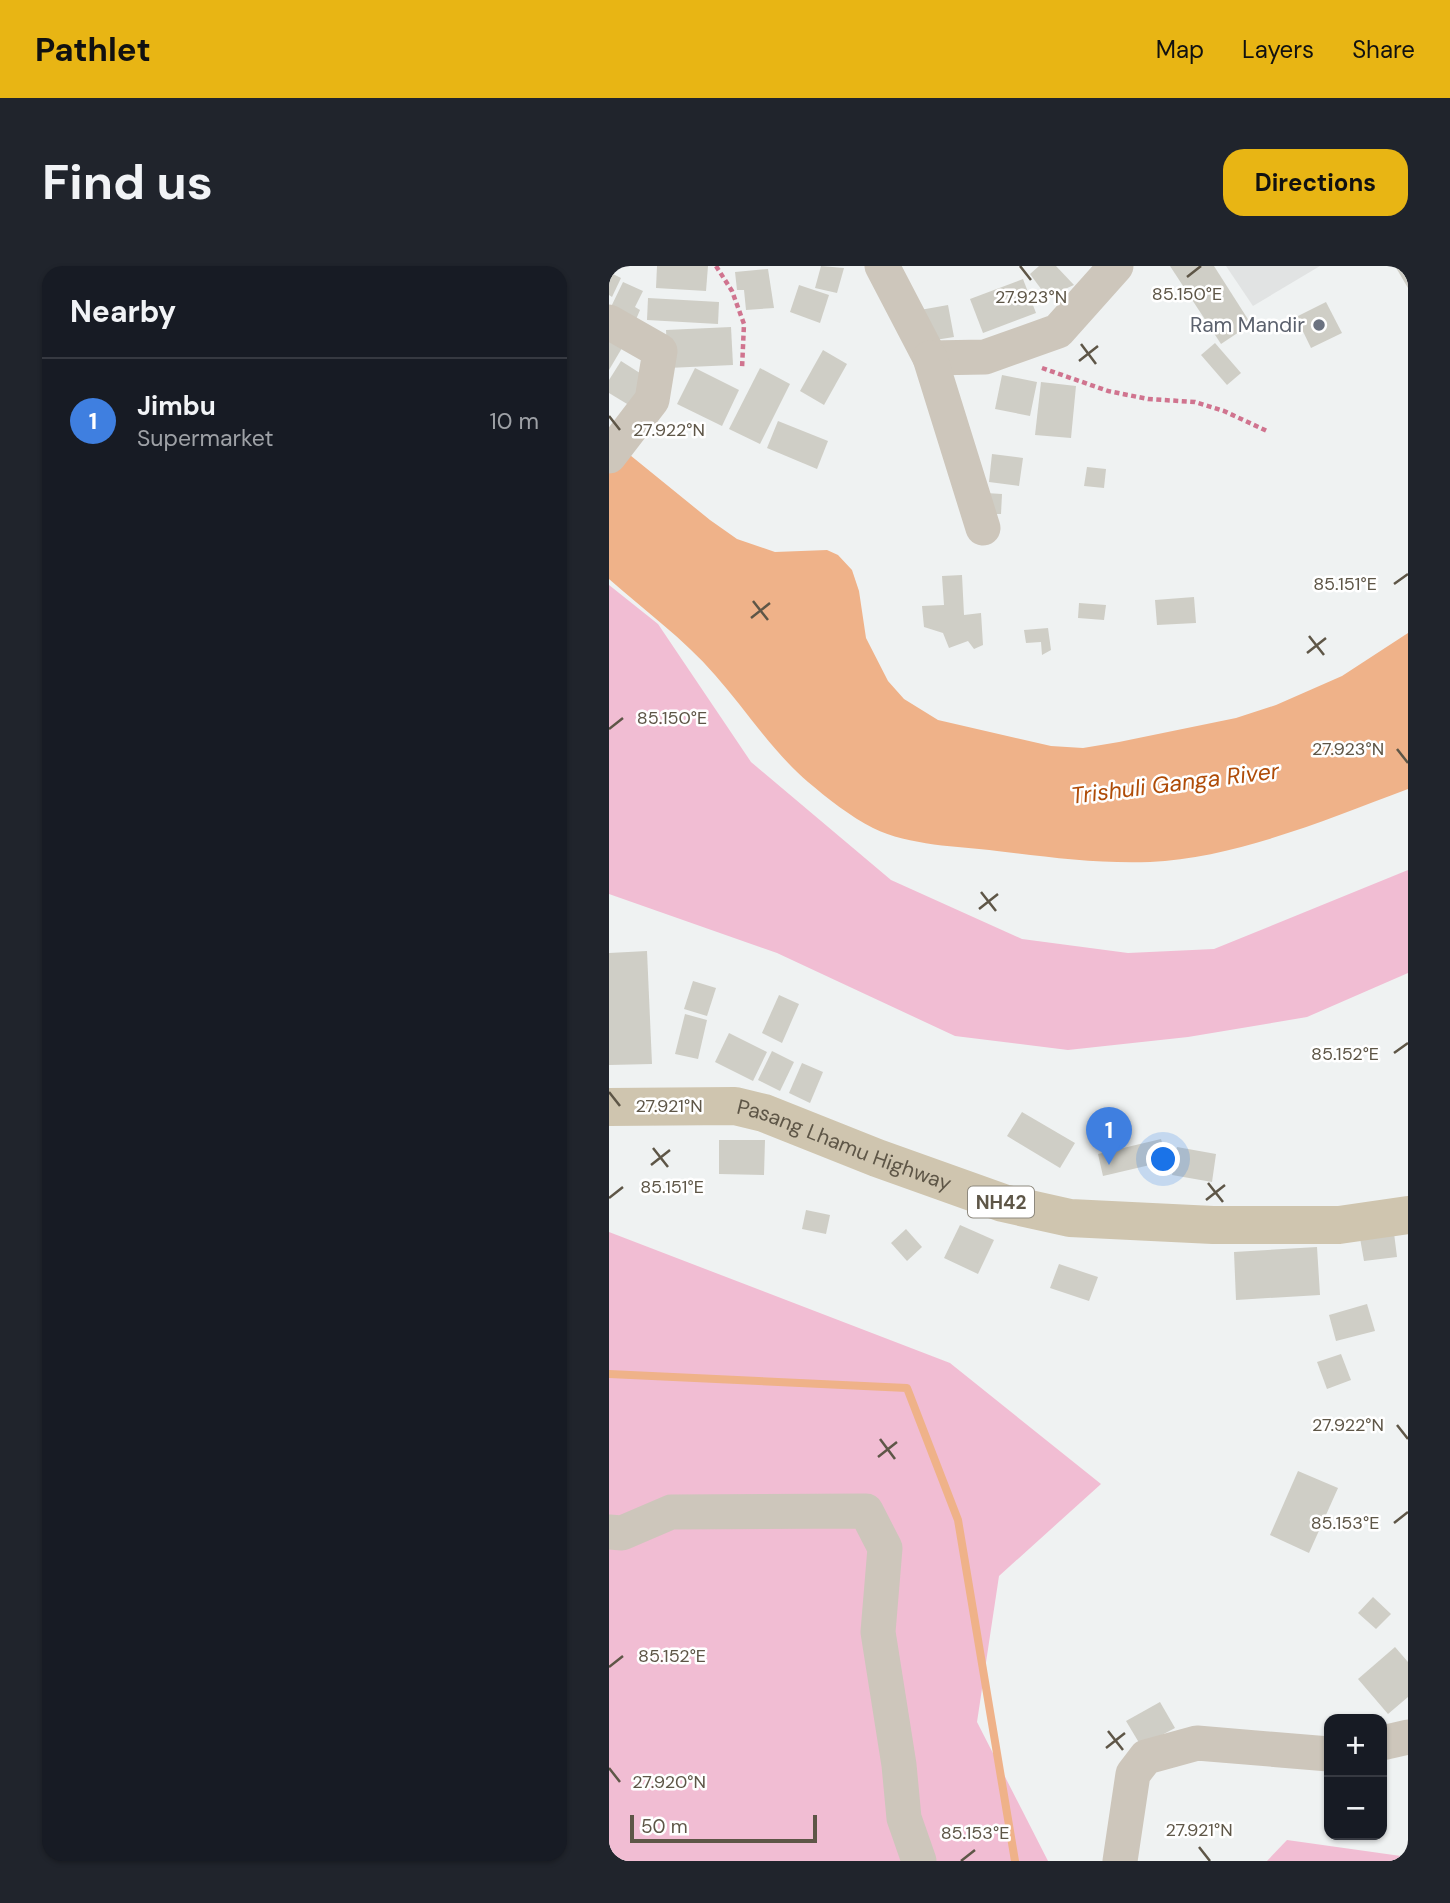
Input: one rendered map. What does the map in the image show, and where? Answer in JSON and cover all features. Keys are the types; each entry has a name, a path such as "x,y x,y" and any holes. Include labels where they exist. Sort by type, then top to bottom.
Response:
{"main road":[{"name":"Pasang Lhamu Highway","path":"609,1107 735,1106 764,1113 877,1158 1003,1203 1070,1218 1213,1225 1326,1225 1408,1215"}],"street":[{"path":"882,266 930,358 983,528"},
{"path":"930,358 985,357 1058,331 1116,266"},
{"path":"609,322 660,351 652,400 609,456"},
{"path":"609,1532 622,1533 671,1512 866,1511 885,1548 879,1632 899,1765 904,1818 919,1861"},
{"path":"1387,1742 1408,1737"},
{"path":"1120,1861 1133,1774 1146,1757 1197,1743 1324,1754"}],"path":[{"path":"716,266 732,291 744,324 742,369"},
{"path":"998,352 1108,391 1148,399 1195,402 1224,411 1267,431"}],"shaded area":[{"path":"1226,266 1320,266 1253,306"},
{"path":"609,585 658,624 751,762 891,880 1022,939 1128,953 1214,949 1408,870 1408,973 1307,1017 1188,1037 1068,1050 955,1036 777,953 609,894"},
{"path":"609,1232 950,1363 1101,1484 999,1576 977,1722 1048,1861 609,1861"},
{"path":"1287,1840 1408,1857 1408,1861 1267,1861"}],"water":[{"name":"Trishuli Ganga River","path":"609,438 737,539 775,552 827,550 838,555 852,570 859,591 866,638 888,681 904,699 938,720 1051,746 1083,748 1119,742 1236,718 1276,705 1342,676 1408,633 1408,789 1248,845 1182,859 1150,862 1073,860 934,844 902,838 873,828 839,807 795,770 703,662 609,579"}],"building":[{"path":"657,266 708,266 706,291 656,288"},
{"path":"821,266 844,268 837,293 815,288"},
{"path":"1039,266 1056,266 1074,285 1047,297 1030,274"},
{"path":"1170,266 1214,266 1251,324 1221,344"},
{"path":"1395,266 1408,266 1408,288"},
{"path":"768,269 774,308 746,310 744,290 737,290 735,272"},
{"path":"609,272 621,278 612,297 609,295"},
{"path":"1023,279 1036,313 983,333 970,299"},
{"path":"623,282 643,291 635,307 640,310 634,324 609,311"},
{"path":"799,285 829,295 820,323 790,312"},
{"path":"648,298 719,302 718,324 647,320"},
{"name":"Ram Mandir","path":"1326,302 1342,333 1311,348 1296,317"},
{"path":"948,305 954,337 935,340 920,310"},
{"path":"731,327 733,365 668,368 666,330"},
{"path":"609,339 622,348 609,370"},
{"path":"1215,343 1241,373 1227,385 1201,355"},
{"path":"823,350 847,364 824,405 800,391"},
{"path":"621,361 654,382 637,410 609,393 609,380"},
{"path":"695,368 739,390 722,426 677,404"},
{"path":"760,368 790,384 760,444 729,429"},
{"path":"1002,375 1037,382 1030,416 995,409"},
{"path":"1041,382 1076,386 1071,438 1035,435"},
{"path":"778,421 828,441 817,469 767,448"},
{"path":"992,454 1023,458 1019,486 989,482"},
{"path":"1087,467 1106,469 1104,488 1084,486"},
{"path":"986,493 1002,494 1001,514 986,514"},
{"path":"962,575 964,615 981,613 983,645 974,649 968,641 949,648 943,633 924,627 922,606 944,605 942,576"},
{"path":"1194,597 1196,623 1157,625 1155,600"},
{"path":"1079,603 1106,605 1104,620 1078,618"},
{"path":"1048,628 1051,650 1042,655 1041,642 1026,643 1024,630"},
{"path":"647,951 652,1064 609,1065 609,953"},
{"path":"693,981 716,988 707,1016 684,1009"},
{"path":"779,995 799,1004 782,1043 762,1033"},
{"path":"685,1014 707,1020 698,1059 675,1054"},
{"path":"729,1033 767,1052 753,1081 715,1062"},
{"path":"772,1051 794,1062 780,1091 758,1080"},
{"path":"802,1063 823,1072 810,1103 789,1093"},
{"path":"1022,1112 1075,1143 1060,1168 1007,1136"},
{"path":"1161,1139 1167,1161 1103,1176 1098,1154"},
{"path":"719,1140 765,1140 764,1175 719,1174"},
{"path":"1177,1147 1216,1154 1212,1182 1172,1175"},
{"path":"806,1210 830,1215 826,1234 802,1229"},
{"path":"960,1225 994,1240 978,1274 944,1258"},
{"path":"906,1229 922,1247 907,1261 891,1243"},
{"path":"1394,1233 1397,1257 1364,1261 1360,1238"},
{"path":"1317,1247 1320,1295 1236,1300 1234,1252"},
{"path":"1059,1264 1098,1277 1089,1301 1050,1288"},
{"path":"1367,1304 1375,1331 1336,1341 1329,1315"},
{"path":"1341,1354 1351,1380 1327,1389 1317,1362"},
{"path":"1298,1471 1338,1488 1309,1553 1270,1535"},
{"path":"1373,1597 1391,1614 1376,1629 1358,1613"},
{"path":"1395,1647 1408,1662 1408,1697 1388,1714 1358,1679"},
{"path":"1160,1702 1175,1728 1141,1746 1126,1721"}],"waterway":[{"path":"609,1374 907,1388 958,1520 1015,1861"}],"place":[{"name":"Ram Mandir","path":"1319,325"},
{"name":"Jimbu","path":"1109,1165"}]}
